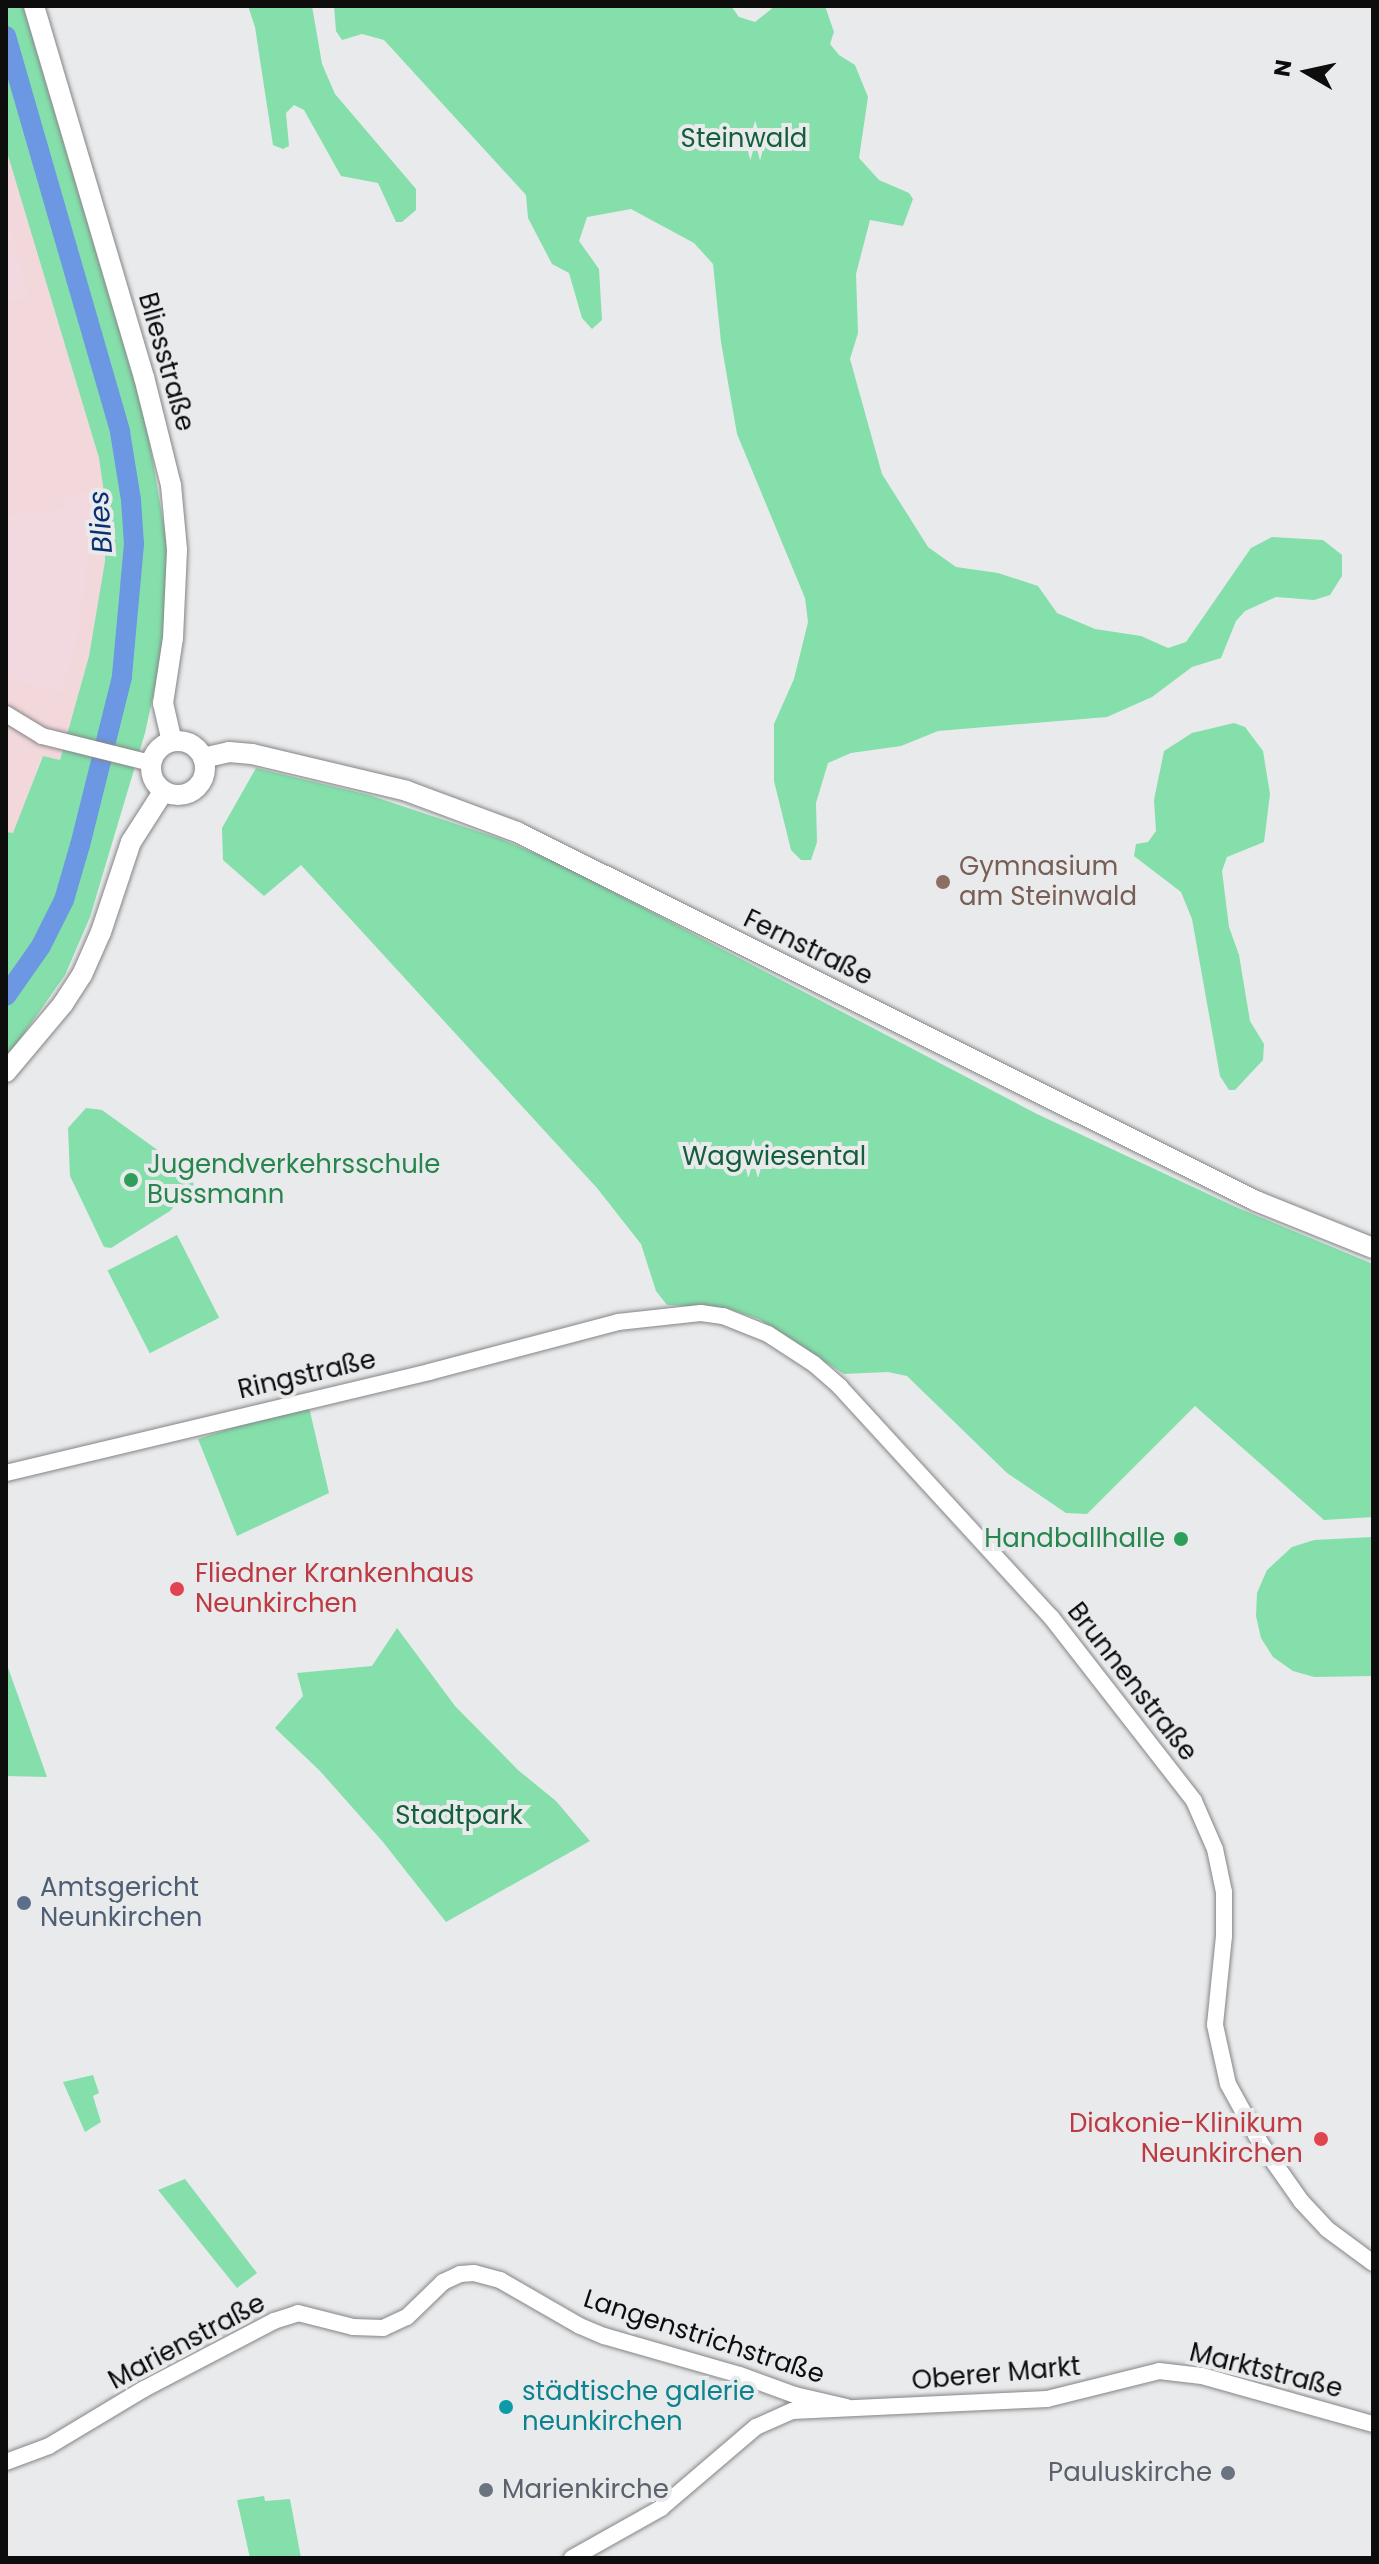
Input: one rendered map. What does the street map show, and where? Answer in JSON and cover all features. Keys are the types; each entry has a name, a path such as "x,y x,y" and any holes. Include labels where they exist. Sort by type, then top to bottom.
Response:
{"main road":[{"name":"Bliesstraße","path":"34,6 152,401 171,485 177,550 173,638 163,703 172,741"},
{"path":"172,741 187,742 203,758 203,778 194,790 182,795 163,792 152,778 151,763 161,746 172,741"},
{"name":"Fernstraße","path":"203,758 229,752 252,754 407,791 517,832 1256,1201 1373,1248"},
{"path":"6,1072 63,1004 82,975 131,842 163,792"}],"street":[{"path":"6,714 31,733 151,763"},
{"name":"Brunnenstraße","path":"618,1322 684,1313 723,1316 752,1326 786,1344 840,1387 1083,1654 1194,1801 1215,1849 1224,1892 1224,1936 1215,2025 1220,2058 1240,2109 1310,2211 1327,2229 1373,2263"},
{"name":"Ringstraße","path":"6,1473 429,1372 618,1322"},
{"name":"Langenstrichstraße","path":"460,2274 474,2273 500,2280 580,2326 604,2336 847,2407"},
{"name":"Marienstraße","path":"6,2462 49,2446 274,2321 298,2313 368,2328 393,2325 443,2282 460,2274"},
{"name":"Oberer Markt","path":"847,2407 1047,2399 1098,2389 1146,2373"},
{"name":"Marktstraße","path":"1146,2373 1202,2376 1373,2424"},
{"path":"772,2417 777,2389"},
{"path":"572,2558 661,2508 772,2417 792,2411 847,2407"}],"shaded area":[{"path":"6,149 99,458 106,507 105,561 89,656 60,761 42,757 13,834 6,832"},
{"path":"6,214 29,297 6,302"},
{"path":"91,490 84,593 75,647 62,693 6,678 6,515 66,508 65,497"}],"green space":[{"path":"6,6 23,6 146,421 168,550 164,645 145,733 90,917 65,975 6,1059 6,832 13,833 43,756 60,760 89,656 105,561 106,507 99,458 6,149"},
{"path":"248,6 312,6 322,64 335,94 416,189 416,210 402,222 396,222 378,183 341,176 304,110 294,105 286,113 289,146 283,149 273,145 255,27"},
{"name":"Steinwald","path":"334,6 731,6 739,17 755,22 775,6 825,6 834,32 830,44 839,55 855,65 868,97 859,158 879,180 909,193 913,199 903,226 870,220 856,274 858,333 850,359 882,474 928,547 956,567 998,573 1038,586 1057,613 1095,629 1141,636 1168,648 1186,642 1251,548 1272,537 1323,540 1342,555 1342,576 1330,595 1314,600 1276,597 1245,611 1236,621 1221,658 1192,667 1152,697 1107,717 938,731 901,746 851,753 828,763 816,803 817,842 811,860 801,860 791,850 774,781 774,724 794,679 808,622 805,598 737,434 721,342 713,264 694,243 631,209 587,217 579,241 599,269 602,320 592,329 582,318 569,273 552,264 528,218 526,195 384,40 362,34 342,40 336,31"},
{"path":"1234,723 1245,727 1263,751 1270,794 1264,842 1227,857 1222,871 1229,927 1239,955 1250,1021 1264,1044 1263,1060 1235,1090 1229,1090 1220,1076 1192,919 1181,892 1134,856 1136,844 1148,842 1156,831 1154,800 1164,751 1192,733"},
{"name":"Wagwiesental","path":"256,768 369,795 501,839 558,863 1037,1114 1238,1208 1373,1264 1373,1517 1324,1520 1195,1406 1087,1514 1066,1513 1007,1473 907,1376 888,1372 844,1374 759,1319 726,1308 667,1305 656,1291 641,1244 597,1188 301,865 264,896 223,860 222,828"},
{"name":"Jugendverkehrsschule Bussmann","path":"86,1108 102,1110 170,1159 194,1184 170,1211 111,1248 104,1247 70,1176 68,1128"},
{"path":"177,1235 219,1318 150,1353 108,1270"},
{"path":"308,1403 329,1493 237,1536 198,1439"},
{"path":"1373,1537 1373,1676 1314,1677 1293,1671 1273,1657 1261,1638 1256,1616 1257,1593 1267,1570 1292,1547 1314,1540"},
{"name":"Stadtpark","path":"397,1628 455,1706 518,1770 556,1801 590,1841 446,1922 383,1842 320,1771 275,1728 303,1696 297,1673 372,1666"},
{"path":"6,1662 47,1777 6,1776"},
{"path":"93,2075 99,2093 93,2096 101,2122 85,2132 63,2082"},
{"path":"185,2179 257,2273 237,2288 158,2190"},
{"path":"264,2496 265,2501 290,2499 301,2558 250,2558 237,2500"}],"waterway":[{"name":"Blies","path":"6,36 120,432 131,500 134,544 122,677 80,845 64,900 41,946 6,996"}],"place":[{"name":"Gymnasium am Steinwald","path":"943,882"},
{"name":"Jugendverkehrsschule Bussmann","path":"131,1180"},
{"name":"Handballhalle","path":"1181,1539"},
{"name":"Fliedner Krankenhaus Neunkirchen","path":"177,1589"},
{"name":"Amtsgericht Neunkirchen","path":"24,1903"},
{"name":"Diakonie-Klinikum Neunkirchen","path":"1321,2139"},
{"name":"städtische galerie neunkirchen","path":"506,2407"},
{"name":"Pauluskirche","path":"1228,2473"},
{"name":"Marienkirche","path":"486,2490"}]}
